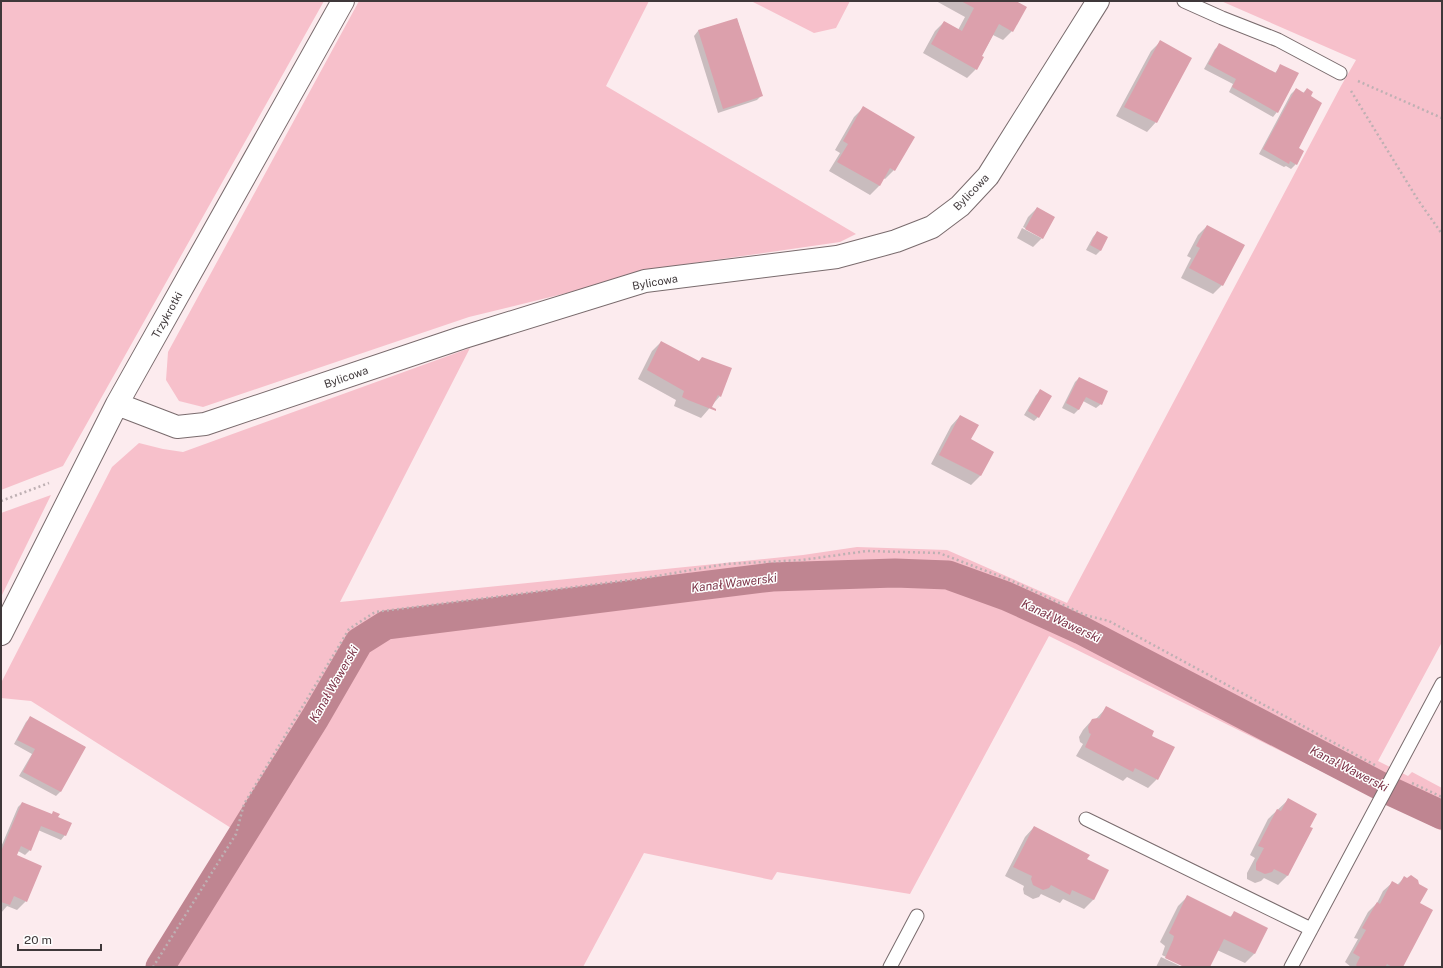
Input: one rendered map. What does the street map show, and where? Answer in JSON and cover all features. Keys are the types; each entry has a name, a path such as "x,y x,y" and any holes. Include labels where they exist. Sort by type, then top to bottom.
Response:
{"street":[{"name":"Trzykrotki","path":"1,634 117,404 343,1"},
{"name":"Bylicowa","path":"117,404 177,427 205,424 461,338 645,281 837,257 896,241 932,227 960,206 988,176 1098,1"}],"lane":[{"path":"1184,1 1278,40 1340,73"},
{"path":"1291,967 1442,684"},
{"path":"1086,819 1312,929"},
{"path":"890,967 917,916"}],"path":[{"path":"1340,73 1442,118"},
{"path":"1340,73 1418,200 1442,234"},
{"path":"1,501 39,487"},
{"path":"153,967 236,834 244,804 349,629 375,612 644,578 726,564 802,560 867,551 939,553 1010,580 1085,615 1109,621 1394,775 1442,797"}],"shaded area":[{"path":"1,1 324,1 63,466 1,490"},
{"path":"359,1 649,1 606,86 856,234 840,242 680,265 469,317 203,407 179,401 166,380 168,352"},
{"path":"751,1 850,1 836,28 814,33"},
{"path":"1221,1 1442,1 1442,642 1378,761 1408,776 1412,772 1442,788 1442,831 1049,636 910,894 777,872 772,880 644,853 583,967 145,967 231,828 31,701 1,698 1,683 112,467 139,443 183,452 470,348 340,602 803,555 857,547 947,550 1067,603 1356,60"},
{"path":"51,495 1,597 1,513"}],"building":[{"path":"961,1 1016,1 1027,7 1013,32 999,24 982,56 984,57 977,70 931,44 944,21 962,31 974,8"},
{"path":"737,18 763,96 723,109 698,30"},
{"path":"1160,40 1192,58 1157,123 1124,107"},
{"path":"1219,43 1276,73 1280,64 1299,73 1278,113 1232,87 1236,79 1208,64"},
{"path":"1296,88 1304,93 1307,88 1313,92 1311,96 1322,103 1299,148 1304,151 1297,165 1290,161 1289,164 1263,149"},
{"path":"863,106 915,137 895,171 890,168 880,186 837,162 848,144 843,141"},
{"path":"1037,207 1055,217 1043,239 1025,229"},
{"path":"1207,225 1245,245 1223,286 1189,268 1200,248 1196,246"},
{"path":"1097,231 1108,237 1101,251 1090,245"},
{"path":"661,341 699,361 702,357 732,368 721,397 718,395 712,407 716,409 716,411 682,397 684,391 647,370"},
{"path":"1079,377 1108,391 1102,405 1086,397 1079,410 1066,403"},
{"path":"1040,389 1052,396 1039,418 1028,411"},
{"path":"960,415 979,425 971,439 994,452 981,476 939,455"},
{"path":"1106,706 1154,731 1152,736 1175,747 1158,780 1135,768 1133,772 1085,747 1091,734 1089,733 1088,727 1092,719 1099,719"},
{"path":"30,716 86,747 61,792 23,772 35,749 17,740"},
{"path":"1288,798 1317,814 1310,827 1313,828 1288,876 1274,869 1272,872 1265,874 1256,870 1256,863 1264,848 1258,846 1277,809 1281,811"},
{"path":"22,802 52,814 53,811 60,814 58,817 72,823 66,836 41,826 31,851 21,846 17,855 42,866 27,902 14,896 10,905 1,902 1,849"},
{"path":"1034,826 1090,855 1087,859 1109,870 1094,900 1072,890 1070,895 1051,885 1049,888 1043,890 1033,885 1031,879 1032,876 1013,867"},
{"path":"1411,875 1418,880 1419,884 1428,889 1420,903 1433,910 1403,967 1392,967 1387,964 1385,967 1358,967 1356,965 1360,957 1353,953 1366,930 1362,928 1377,902 1380,904 1392,881 1399,885 1404,876 1407,878"},
{"path":"1187,895 1231,917 1234,911 1268,928 1255,954 1224,939 1210,967 1184,967 1165,958 1174,936 1169,933"}],"waterway":[{"name":"Kanał Wawerski","path":"160,967 315,718 359,642 386,625 772,577 895,573 948,575 1006,596 1081,630 1388,790 1442,815"}]}
